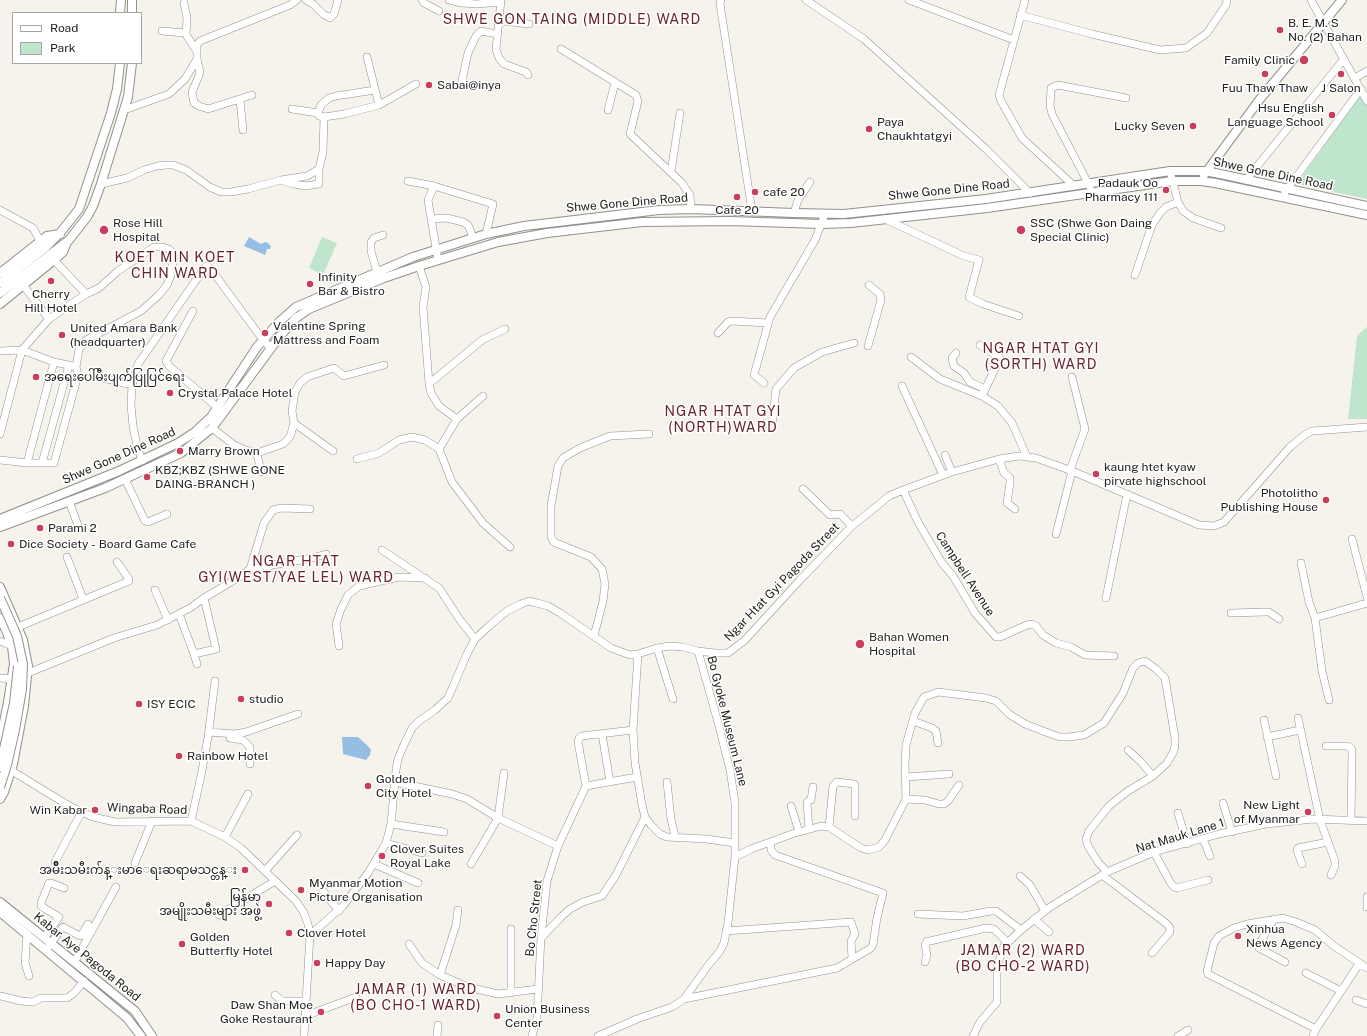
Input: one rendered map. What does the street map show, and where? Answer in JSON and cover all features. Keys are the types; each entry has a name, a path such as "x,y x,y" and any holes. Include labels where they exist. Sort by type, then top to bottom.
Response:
{"main road":[{"path":"1201,181 1205,171 1260,99 1342,0"},
{"path":"120,6 132,6"},
{"path":"0,283 46,247 60,233 79,209 111,113 117,90 120,64"},
{"path":"0,304 63,252 69,240 87,217 93,206 101,184 124,110 130,89 131,64"},
{"path":"95,160 105,170"},
{"name":"Shwe Gone Dine Road","path":"2,521 142,461 178,444 195,432 211,417 257,347 279,322 296,307 377,272 436,249 486,234 524,226 659,210 691,209 844,214 986,199 1170,171 1205,171 1246,180 1284,194 1367,215"},
{"name":"Shwe Gone Dine Road","path":"2,521 69,501 104,488 181,453 212,428 280,336 296,318 310,309 384,278 498,242 547,232 642,222 730,221 821,224 851,223 987,208 1172,181 1201,181 1367,206"},
{"path":"1074,186 1076,195"},
{"path":"0,272 40,241 48,236 60,233"},
{"path":"0,293 69,240"},
{"path":"0,532 2,521"},
{"path":"0,587 18,627 25,650 28,673 24,706 12,771 4,792 0,798"},
{"path":"0,598 17,636 23,664 22,689 15,730 0,787"},
{"path":"0,608 13,638 18,663 13,709 0,767"},
{"path":"0,618 12,646 14,664 12,679 3,711 0,744"},
{"path":"6,630 18,627"},
{"name":"Kabar Aye Pagoda Road","path":"0,902 75,961 135,1011 152,1036"},
{"name":"Kabar Aye Pagoda Road","path":"0,912 128,1018 141,1036"}],"street":[{"path":"252,95 208,109 194,103 192,92 200,73 196,50 197,45 200,41 290,5 297,0"},
{"path":"306,0 330,18 334,14 338,0"},
{"path":"422,0 424,3 439,11"},
{"path":"449,0 477,4 501,1 496,49 501,62 526,72 528,75"},
{"path":"721,0 720,4 752,211"},
{"path":"806,0 864,39 986,149 1030,193"},
{"path":"909,0 1014,40"},
{"path":"1025,0 999,96 1022,138 1074,186"},
{"path":"1020,15 1160,50 1186,48 1206,33 1226,5 1227,0"},
{"path":"1311,0 1367,101"},
{"path":"184,3 187,18 186,34 196,50"},
{"path":"500,18 503,21 529,24"},
{"path":"162,31 181,32 186,34"},
{"path":"461,85 468,53 476,36 481,31 498,34"},
{"path":"561,49 636,95 638,98 630,134 682,183 690,196 691,209"},
{"path":"367,57 379,105"},
{"path":"124,110 169,94 185,79 197,59"},
{"path":"1246,180 1344,59"},
{"path":"1355,78 1367,71"},
{"path":"608,110 615,83"},
{"path":"292,109 321,115 344,114 379,105 416,84"},
{"path":"1092,193 1090,184 1052,114 1050,96 1051,88 1058,85 1126,98"},
{"path":"1284,194 1361,89"},
{"path":"281,180 305,186 317,186 320,181 319,168 322,152 321,105 330,98 336,96 375,90"},
{"path":"240,100 243,130"},
{"path":"671,172 680,113"},
{"path":"101,184 127,178 157,166 167,165 186,170 210,187 221,192 232,192 248,190 281,180 307,176 319,168"},
{"path":"1170,171 1178,202 1183,211 1193,218 1221,228"},
{"path":"408,181 434,186 493,204 486,234"},
{"path":"794,213 798,200 810,182"},
{"path":"434,186 428,200 438,260"},
{"path":"1135,275 1152,225 1166,207 1178,202"},
{"path":"0,210 33,228 40,241"},
{"path":"764,383 754,374 768,323 774,308 802,263 825,214"},
{"path":"431,219 447,218 463,222 468,225 473,238"},
{"path":"885,219 964,256 979,260 969,297 983,304 1019,316"},
{"path":"377,272 371,251 371,242 374,238 383,235"},
{"path":"0,434 22,350 49,320 86,294 99,288 118,271 154,247 169,249 172,252 173,263 171,275 167,286 159,295 141,312 86,340 79,349 72,366 42,464"},
{"path":"54,260 86,294"},
{"path":"142,461 133,426 131,405 132,385 138,364 207,266 263,340 271,348"},
{"path":"419,266 426,287 424,307 428,383 431,394 439,406 458,419"},
{"path":"23,285 49,320"},
{"path":"868,346 881,300 880,294 869,285"},
{"path":"193,311 166,361 166,364 217,408"},
{"path":"718,333 728,322 731,321 768,323"},
{"path":"428,383 435,379 482,340 505,329"},
{"path":"772,426 776,389 794,368 822,352 854,343"},
{"path":"980,345 1000,358 984,392"},
{"path":"0,350 22,350 54,362 72,366 78,375 54,463 27,464 0,460"},
{"path":"956,353 952,358 954,366 964,373 970,382 984,392 1012,423 1027,457"},
{"path":"911,357 940,379 984,392"},
{"path":"27,464 54,362"},
{"path":"212,428 234,445 257,453 283,444 290,436 294,423 292,411 295,392 300,383 307,377 334,368 344,376 384,365"},
{"path":"99,377 132,385"},
{"path":"1056,534 1071,471 1085,429 1072,377"},
{"path":"902,386 943,475"},
{"path":"439,449 458,419 483,396"},
{"path":"294,423 333,452"},
{"name":"Ngar Htat Gyi Pagoda Street","path":"310,935 338,911 374,864 386,843 391,824 398,759 408,736 419,721 435,710 448,698 475,639 507,611 528,601 538,602 560,613 611,648 630,655 670,646 683,646 698,651 722,654 728,653 745,640 798,581 852,526 889,496 943,475 999,459 1019,456 1036,458 1127,494 1199,525 1210,527 1224,522 1290,447 1306,434 1327,430 1367,427"},
{"path":"594,636 603,602 605,584 602,569 591,557 552,541 551,506 558,466 563,458 580,448 610,436 649,434"},
{"path":"358,460 379,453 399,440 412,437 425,440 439,449 452,482 483,523 510,547"},
{"path":"257,453 261,472"},
{"path":"945,455 952,472"},
{"path":"999,459 1004,474 1010,478 1007,502 1016,509"},
{"path":"125,479 145,521 148,522 168,514"},
{"path":"804,489 830,515 840,514 852,526"},
{"name":"Campbell Avenue","path":"903,490 918,522 942,563 953,576 975,613 996,637 1000,637 1032,624 1036,626 1043,635 1056,643 1071,647 1085,655 1114,656"},
{"path":"1106,598 1127,494"},
{"path":"69,501 78,528"},
{"path":"250,569 264,523 273,510 281,508 310,509"},
{"path":"1352,539 1367,597"},
{"path":"382,550 439,588 460,620 475,639"},
{"path":"28,673 114,638 157,625 168,620 190,608 250,569 312,558 326,554"},
{"path":"68,557 83,599"},
{"path":"18,627 129,581 117,562"},
{"path":"1301,563 1309,602 1315,618 1322,671 1329,700"},
{"path":"339,646 336,624 341,609 348,595 359,586 398,578 425,578"},
{"path":"156,590 168,620"},
{"path":"194,654 216,649 204,598"},
{"path":"1315,618 1367,603"},
{"path":"1231,613 1269,612 1279,619"},
{"path":"179,614 197,664"},
{"path":"0,641 12,646"},
{"path":"657,648 673,699"},
{"name":"Bo Gyoke Museum Lane","path":"598,1036 637,1019 672,1007 684,999 720,951 724,943 735,857 735,803 730,770 698,651"},
{"path":"638,654 633,730 637,778 645,817 660,834 667,837 675,836 735,843"},
{"path":"735,857 751,849 798,832 821,826 829,827 861,848 868,850 879,847 906,799 906,745 915,713 924,697 938,692 986,698 996,701 1009,714 1025,724 1060,737 1084,735 1104,723 1123,693 1132,668 1138,663 1145,661 1165,678 1175,738 1174,751 1167,763 1153,776 1128,791 1109,806 1089,831 1086,839 1088,846 1105,874 1170,928 1170,932 1152,953"},
{"path":"0,678 12,679"},
{"path":"191,821 201,776 215,681"},
{"path":"208,735 246,732 298,714"},
{"path":"1298,718 1320,820 1335,861 1335,866 1331,875"},
{"path":"1264,720 1276,776"},
{"path":"913,721 936,731 938,743"},
{"path":"633,730 582,736 579,738 578,742 586,786 637,778"},
{"path":"1267,737 1300,730"},
{"path":"602,734 610,782"},
{"path":"208,735 243,740 250,747 250,764"},
{"path":"1326,746 1347,746 1351,748 1351,820"},
{"path":"1128,750 1153,776"},
{"name":"Wingaba Road","path":"12,771 81,813 115,822 191,821 225,837 241,848 296,901 304,913 308,924 310,935 304,1036"},
{"path":"471,864 498,818 504,773"},
{"path":"906,777 949,774"},
{"path":"395,782 452,794 467,799 498,818 558,846"},
{"path":"667,782 671,819 675,836"},
{"path":"829,827 833,786 837,782 855,785 855,816"},
{"path":"906,799 925,800 944,804 948,801 959,785"},
{"name":"Bo Cho Street","path":"532,1036 536,1018 547,882 558,846 586,786"},
{"path":"809,829 807,804 812,799 813,787"},
{"path":"225,837 248,794"},
{"path":"1223,803 1232,832"},
{"path":"791,806 798,832"},
{"path":"55,862 81,813"},
{"path":"1178,813 1187,844"},
{"path":"542,937 570,909 583,902 602,896 616,875 645,817"},
{"name":"Nat Mauk Lane 1","path":"973,1036 980,1022 997,1002 997,966 1004,946 1007,942 1045,911 1105,874 1154,852 1266,824 1313,819 1367,821"},
{"path":"135,863 152,822"},
{"path":"391,824 444,832"},
{"path":"265,871 297,835"},
{"path":"1202,839 1210,856"},
{"path":"684,999 836,968 871,948 883,893 775,855 771,850 771,842"},
{"path":"1302,864 1297,850 1298,848 1328,842"},
{"path":"386,843 422,853"},
{"path":"1154,852 1174,887 1177,888 1208,880"},
{"path":"374,864 418,882"},
{"path":"1020,876 1030,885 1045,911"},
{"path":"219,915 276,881"},
{"path":"45,937 59,917 41,906 48,884 51,883 64,888"},
{"path":"75,961 116,887"},
{"path":"324,891 338,911"},
{"path":"1367,897 1367,906"},
{"path":"440,975 456,925 458,910"},
{"path":"918,914 963,916 996,911 1021,930"},
{"path":"1359,964 1315,1032 1207,973 1214,943 1219,936 1234,928 1247,924 1283,918 1315,930 1334,946 1367,968"},
{"path":"1034,919 1049,932"},
{"path":"1274,919 1258,946 1259,948 1285,962"},
{"path":"726,931 851,922 855,932 850,944 852,958"},
{"path":"46,950 63,927 81,936 88,924"},
{"path":"925,962 927,955 925,946 926,943 937,939 990,928 996,931 1007,942"},
{"path":"511,929 511,993"},
{"path":"27,934 25,963 29,976"},
{"path":"409,944 422,963 440,975 468,986 498,994 538,989"},
{"path":"1306,973 1341,991"},
{"path":"0,996 33,1002 41,998 67,998 74,993 84,981"},
{"path":"275,995 282,1001 306,1001"},
{"path":"305,1016 356,997"},
{"path":"1356,1000 1367,1004"},
{"path":"437,1036 438,1025"},
{"path":"1178,1036 1188,1030"}],"green space":[{"path":"1361,94 1367,105 1367,199 1297,184"},
{"path":"322,237 337,243 323,275 309,268"},
{"path":"1367,327 1367,419 1348,419 1357,336"}],"water":[{"path":"249,237 261,244 265,242 268,243 271,246 270,249 267,249 265,255 244,246"},
{"path":"342,737 358,737 371,750 370,755 366,760 343,754"}],"place":[{"name":"B. E. M. S No. (2) Bahan","path":"1280,30"},
{"name":"Family Clinic","path":"1304,60"},
{"name":"Fuu Thaw Thaw","path":"1265,74"},
{"name":"J Salon","path":"1341,74"},
{"name":"Sabai@inya","path":"429,85"},
{"name":"Hsu English Language School","path":"1332,115"},
{"name":"Lucky Seven","path":"1193,126"},
{"name":"Paya Chaukhtatgyi","path":"869,129"},
{"name":"Padauk Oo Pharmacy 111","path":"1166,190"},
{"name":"cafe 20","path":"755,192"},
{"name":"Cafe 20","path":"737,197"},
{"name":"Rose Hill Hospital","path":"104,230"},
{"name":"SSC (Shwe Gon Daing Special Clinic)","path":"1021,230"},
{"name":"Cherry Hill Hotel","path":"51,281"},
{"name":"Infinity Bar & Bistro","path":"310,284"},
{"name":"Valentine Spring Mattress and Foam","path":"265,333"},
{"name":"United Amara Bank (headquarter)","path":"62,335"},
{"name":"အရေးပေါ်မီးပျက်ပြုပြင်ရေး","path":"36,377"},
{"name":"Crystal Palace Hotel","path":"170,393"},
{"name":"Marry Brown","path":"180,451"},
{"name":"kaung htet kyaw pirvate highschool","path":"1096,474"},
{"name":"KBZ;KBZ (SHWE GONE DAING-BRANCH )","path":"147,477"},
{"name":"Photolitho Publishing House","path":"1326,500"},
{"name":"Parami 2","path":"40,528"},
{"name":"Dice Society - Board Game Cafe","path":"11,544"},
{"name":"Bahan Women Hospital","path":"860,644"},
{"name":"studio","path":"241,699"},
{"name":"ISY ECIC","path":"139,704"},
{"name":"Rainbow Hotel","path":"179,756"},
{"name":"Golden City Hotel","path":"368,786"},
{"name":"Win Kabar","path":"95,810"},
{"name":"New Light of Myanmar","path":"1308,812"},
{"name":"Clover Suites Royal Lake","path":"382,856"},
{"name":"အမ်ိဳးသမီးက်န္းမာေရးဆရာမသင္တန္း","path":"245,870"},
{"name":"Myanmar Motion Picture Organisation","path":"301,890"},
{"name":"မြန်မာ့ အမျိုးသမီးများ အဖွဲ့","path":"269,904"},
{"name":"Clover Hotel","path":"289,933"},
{"name":"Xinhua News Agency","path":"1238,936"},
{"name":"Golden Butterfly Hotel","path":"182,944"},
{"name":"Happy Day","path":"317,963"},
{"name":"Daw Shan Moe Goke Restaurant","path":"321,1012"},
{"name":"Union Business Center","path":"497,1016"}],"district":[{"name":"SHWE GON TAING (MIDDLE) WARD","path":"572,20"},
{"name":"KOET MIN KOET CHIN WARD","path":"175,266"},
{"name":"NGAR HTAT GYI (SORTH) WARD","path":"1041,358"},
{"name":"NGAR HTAT GYI (NORTH)WARD","path":"723,420"},
{"name":"NGAR HTAT GYI(WEST/YAE LEL) WARD","path":"296,570"},
{"name":"JAMAR (2) WARD (BO CHO-2 WARD)","path":"1023,960"},
{"name":"JAMAR (1) WARD (BO CHO-1 WARD)","path":"416,998"}]}
